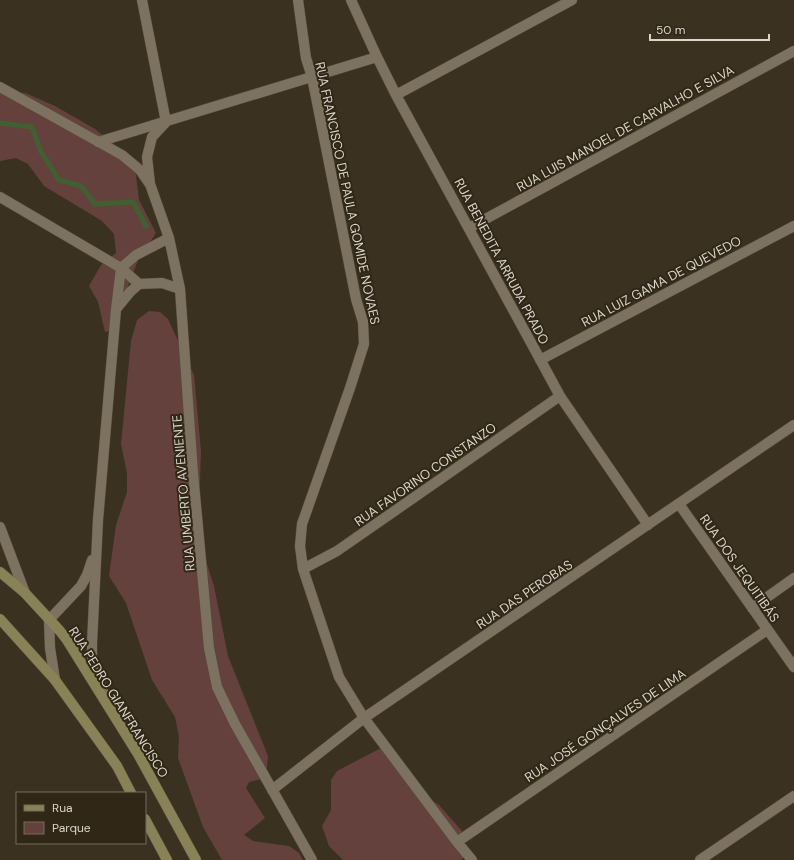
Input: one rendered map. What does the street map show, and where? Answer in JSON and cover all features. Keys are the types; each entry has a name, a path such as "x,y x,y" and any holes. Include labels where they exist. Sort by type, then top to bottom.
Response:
{"street":[{"path":"142,0 166,122"},
{"name":"RUA FRANCISCO DE PAULA GOMIDE NOVAES","path":"298,0 306,58 312,77 362,322 364,344 302,524 300,546 303,569 339,677 364,718 472,860"},
{"name":"RUA BENEDITA ARRUDA PRADO","path":"350,0 396,94 560,396 648,525"},
{"path":"396,94 572,0"},
{"name":"RUA LUIS MANOEL DE CARVALHO E SILVA","path":"469,228 794,51"},
{"path":"98,142 377,57"},
{"name":"RUA UMBERTO AVENIENTE","path":"0,88 122,155 140,170 150,184"},
{"name":"RUA UMBERTO AVENIENTE","path":"166,122 152,137 147,157 150,184 169,238 180,289 193,473 209,648 216,687 235,724 312,860"},
{"path":"0,197 121,268 139,284"},
{"name":"RUA LUIZ GAMA DE QUEVEDO","path":"540,360 794,226"},
{"path":"111,710 94,670 92,643 98,520 121,268 136,255 169,238"},
{"path":"116,310 130,292 139,284 162,283 180,289"},
{"name":"RUA FAVORINO CONSTANZO","path":"303,569 337,551 560,396"},
{"name":"RUA DAS PEROBAS","path":"272,790 364,718 794,426"},
{"name":"RUA DOS JEQUITIBÁS","path":"679,504 794,667"},
{"path":"55,680 50,648 49,620 81,586 87,575 92,561 98,520"},
{"path":"0,527 25,593"},
{"name":"RUA PEDRO GIANFRANCISCO","path":"0,572 25,593 67,640 138,754 196,860"},
{"path":"752,608 794,578"},
{"path":"0,619 55,680 117,766 130,792"},
{"name":"RUA JOSÉ GONÇALVES DE LIMA","path":"457,842 768,630"},
{"path":"700,860 794,796"},
{"path":"146,821 166,860"}],"green space":[{"path":"0,92 25,93 55,106 95,129 122,151 135,167 139,200 156,233 139,258 110,331 105,332 98,302 89,286 101,265 116,253 114,234 102,221 44,186 28,164 16,158 0,161"},
{"path":"149,311 160,312 168,319 194,375 201,451 198,536 214,586 228,656 268,756 266,778 249,782 246,788 265,818 244,835 253,841 289,846 299,853 303,860 222,860 203,827 178,758 179,736 175,717 152,680 126,603 109,576 116,525 127,492 127,473 121,444 131,341 137,320"},
{"path":"381,748 409,785 439,805 462,831 467,855 461,860 343,860 329,846 322,826 331,810 331,780 337,771"}],"waterway":[{"path":"0,123 32,127 41,152 59,180 81,186 95,204 133,202 146,226"}]}
